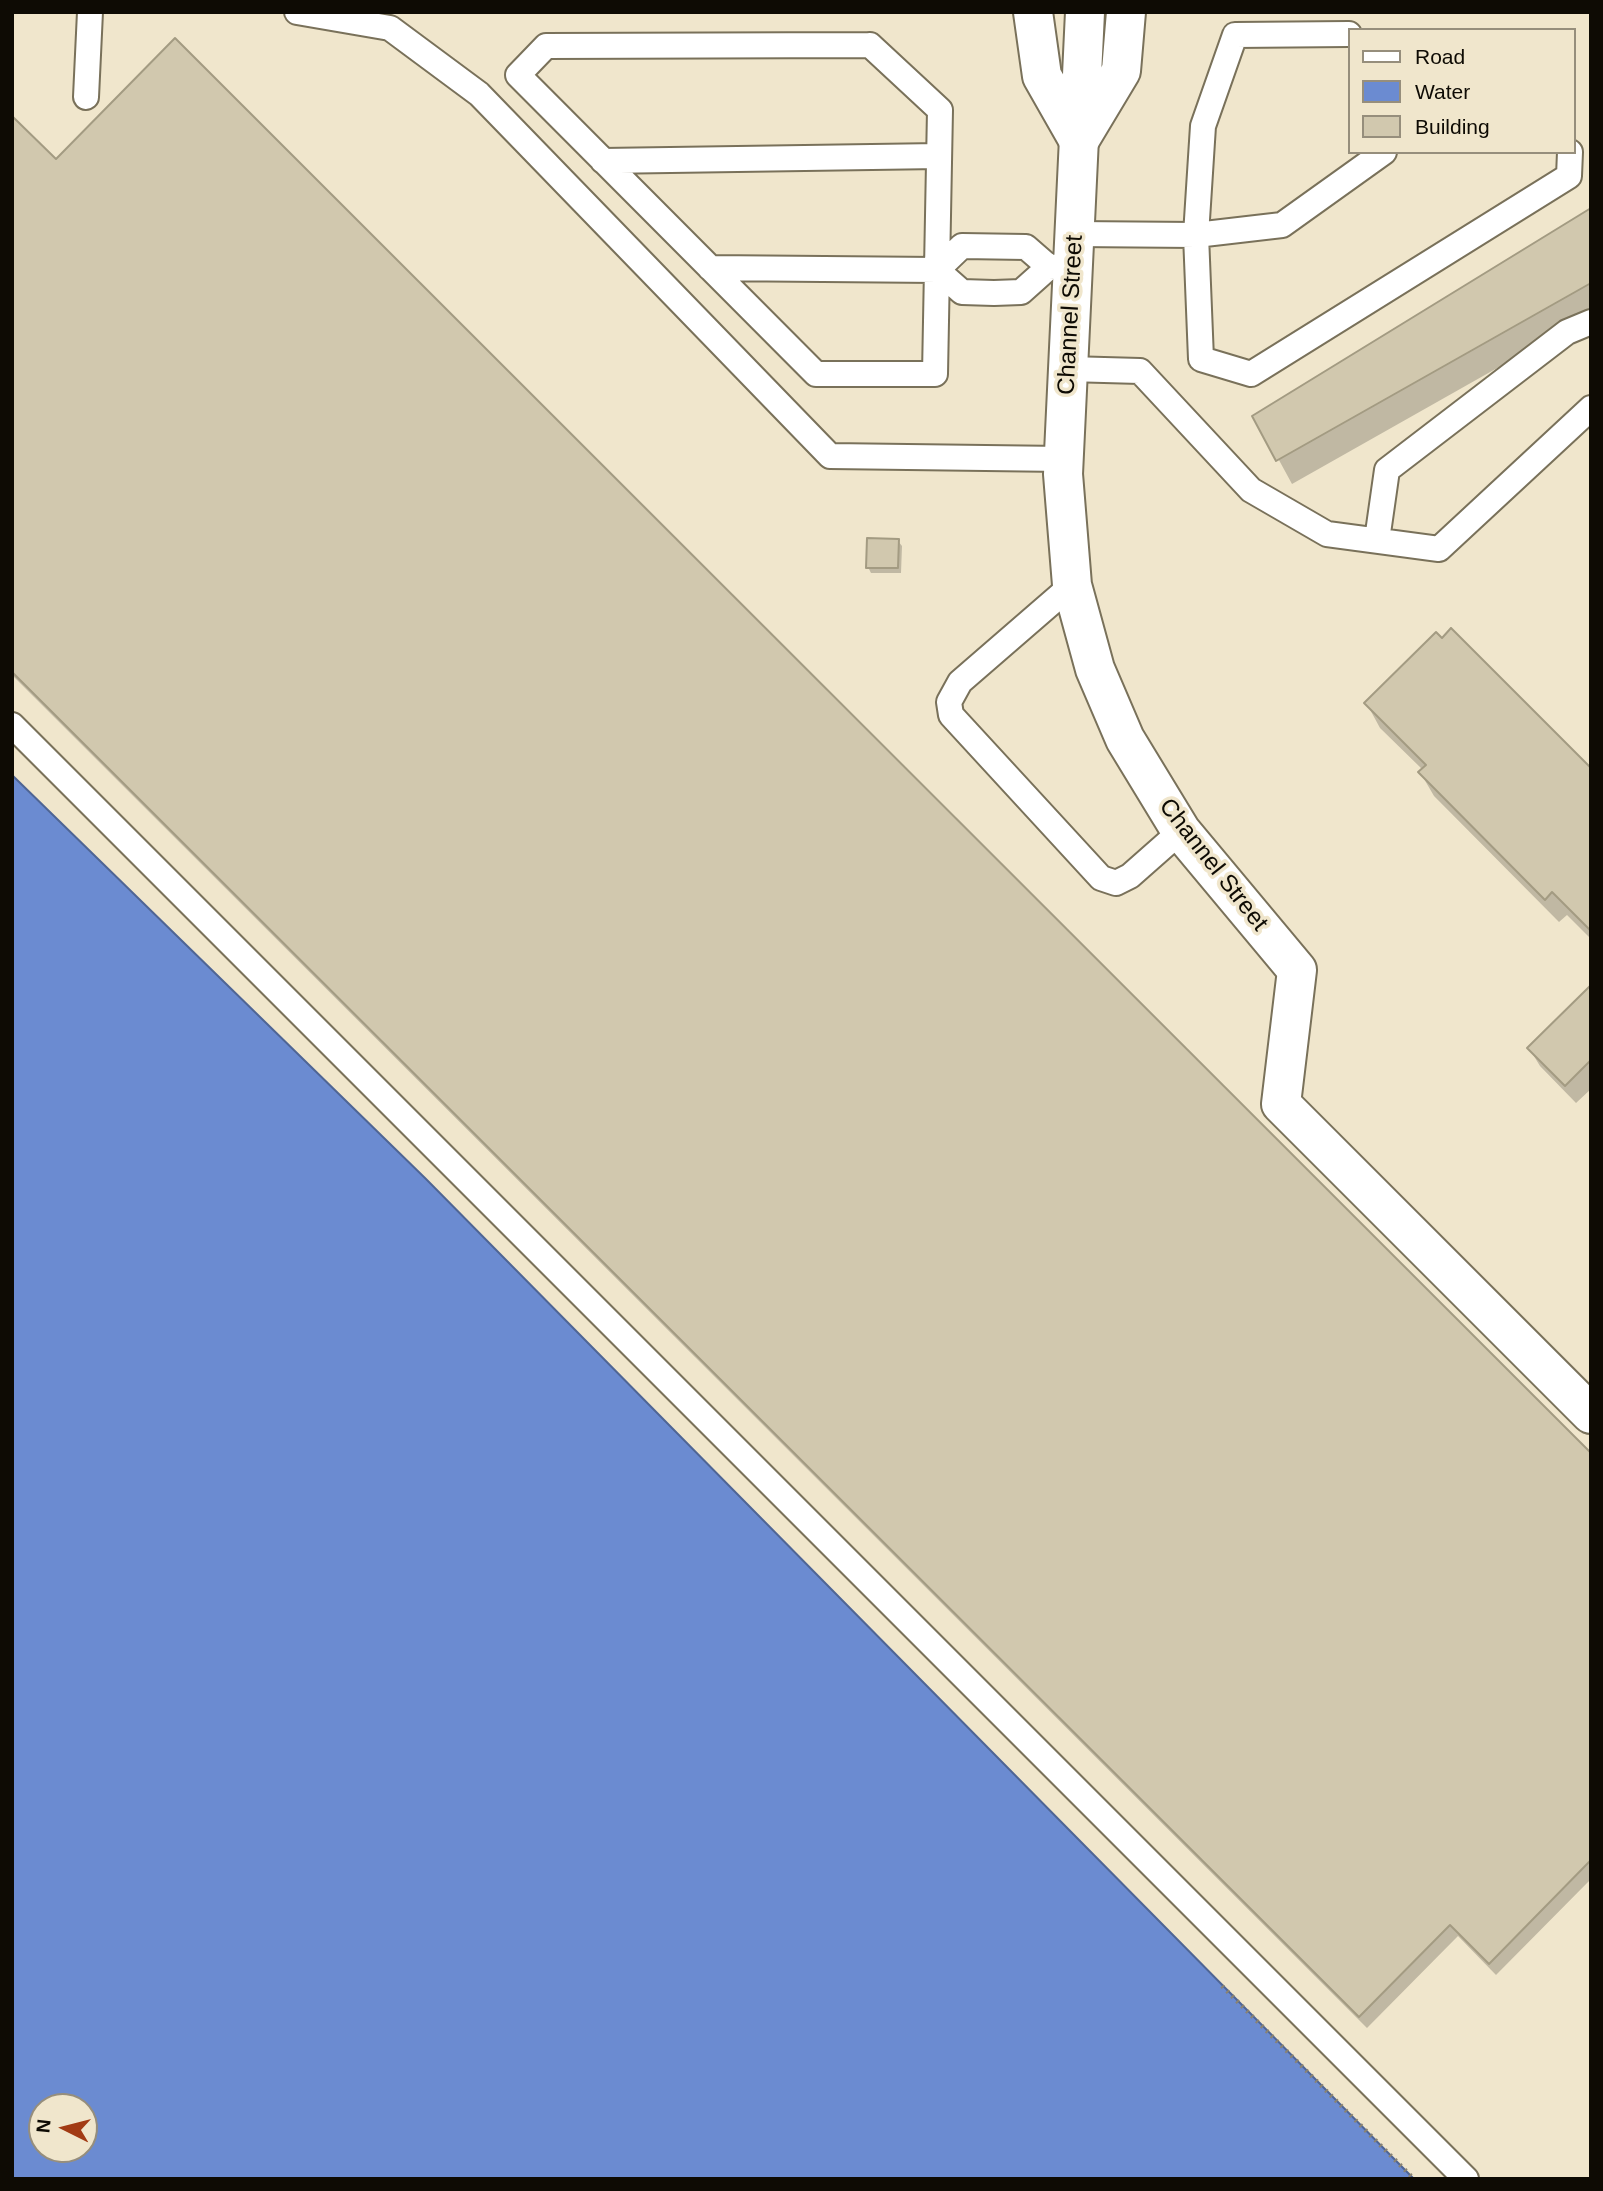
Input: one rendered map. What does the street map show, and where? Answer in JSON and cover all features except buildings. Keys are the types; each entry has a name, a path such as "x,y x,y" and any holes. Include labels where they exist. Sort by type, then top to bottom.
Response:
{"street":[{"path":"1033,12 1042,76 1079,141 1121,71 1126,12"},
{"name":"Channel Street","path":"1085,12 1079,141 1065,256 1068,369 1063,459 1072,585 1095,670 1125,739 1181,831 1297,970 1281,1104 1591,1414"}],"lane":[{"path":"86,97 90,12"},
{"path":"297,12 390,28 479,94 830,456 1063,459"},
{"path":"1348,34 1236,34 1203,126 1196,235 1201,359 1251,374 1569,176 1570,154"},
{"path":"870,44 940,110 935,374 816,374 603,161 518,75 546,46 870,44"},
{"path":"937,270 962,246 1026,247 1065,256 1196,235 1282,225 1381,154"},
{"path":"603,161 939,156"},
{"path":"710,268 937,270 962,292 1021,292 1065,256"},
{"path":"1377,540 1387,470 1567,332 1591,322"},
{"path":"1068,369 1140,371 1251,490 1327,534 1439,549 1591,408"},
{"path":"1072,585 960,682 949,702 951,715 1101,877 1116,883 1130,876 1181,831"},
{"path":"12,726 1466,2179"}],"water":[{"path":"12,775 426,1179 1414,2179 12,2179"}]}
